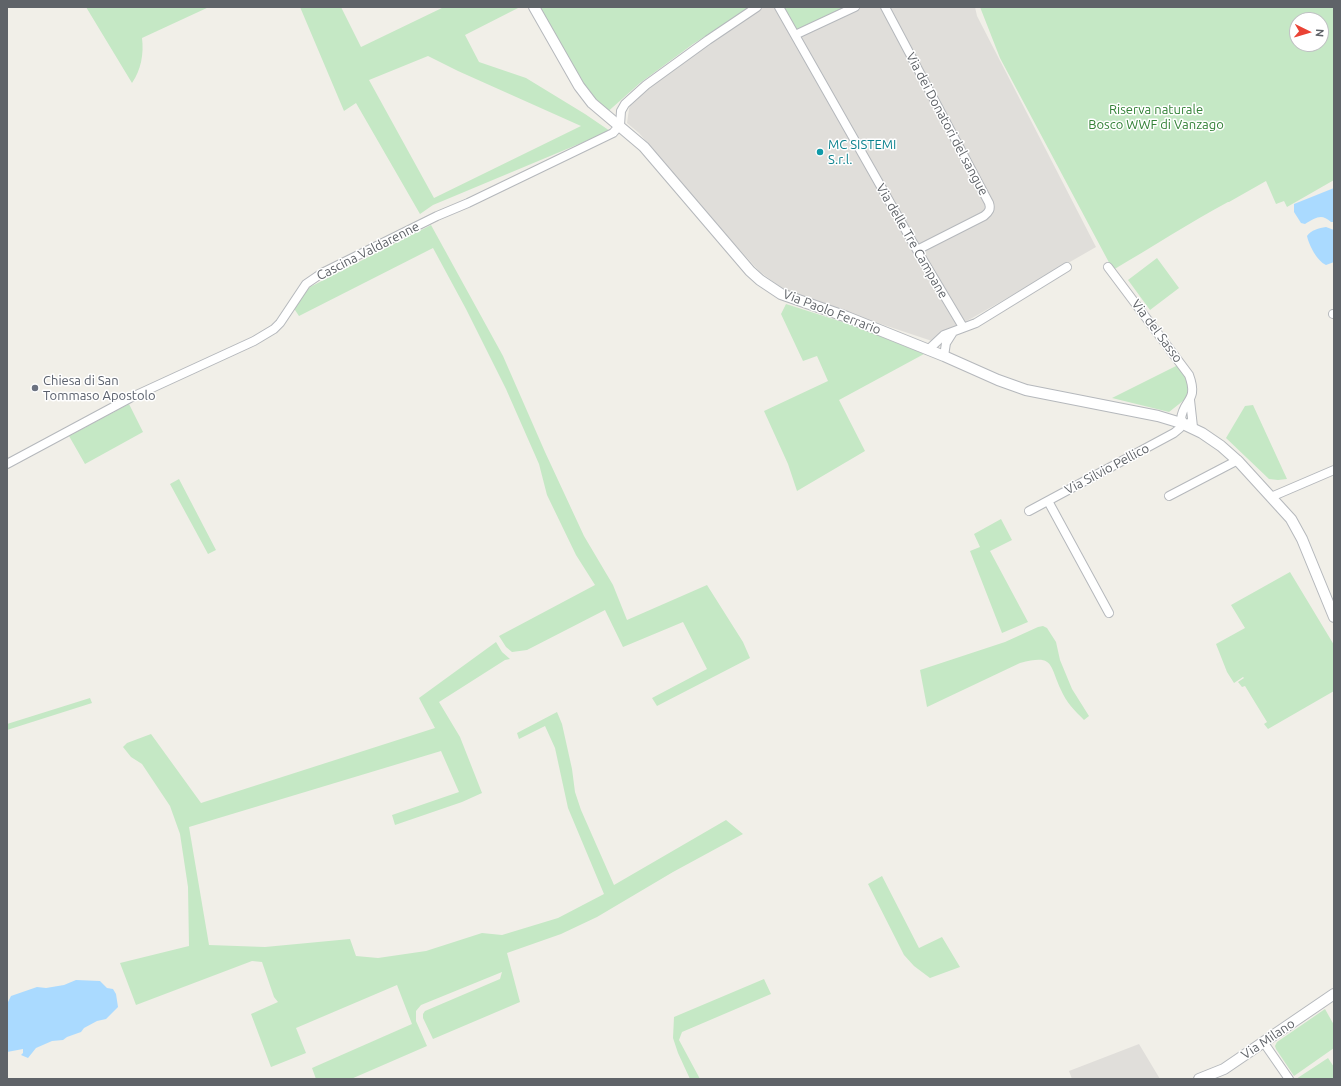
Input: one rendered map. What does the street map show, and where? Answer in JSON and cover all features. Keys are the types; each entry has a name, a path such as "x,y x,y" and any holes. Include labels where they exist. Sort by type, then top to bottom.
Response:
{"street":[{"name":"Via Paolo Ferrario","path":"534,7 580,86 592,103 620,125 644,147 750,271 760,280 781,294 944,356 998,380 1026,390 1164,417 1188,425 1222,446 1238,460 1290,519 1299,532 1334,617"},
{"path":"620,125 621,112 625,104 646,85 757,7"},
{"name":"Via delle Tre Campane","path":"780,7 917,250 963,327"},
{"path":"795,34 855,7"},
{"name":"Via dei Donatori del sangue","path":"885,7 990,207 990,210 984,216 917,250"},
{"name":"Cascina Valdarenne","path":"7,464 130,398 254,341 274,329 280,324 306,284 322,273 437,216 468,203 613,133 620,125"},
{"path":"928,350 939,339 963,327 976,323 1067,267"},
{"name":"Via del Sasso","path":"1108,267 1186,369 1193,391 1190,400 1188,425"},
{"path":"944,356 946,343 953,332"},
{"path":"1188,425 1181,419 1182,412 1190,400"},
{"path":"1164,417 1174,416 1182,412"},
{"name":"Via Silvio Pellico","path":"1029,511 1188,425"},
{"path":"1169,496 1238,460"},
{"path":"1271,497 1334,470"},
{"path":"1048,501 1109,613"},
{"name":"Via Milano","path":"1199,1079 1224,1069 1334,994"},
{"path":"1264,1042 1289,1079"}],"shaded area":[{"path":"764,7 975,7 977,16 1096,247 932,341 788,293 759,271 639,133 627,123 630,102 645,88"},
{"path":"1139,1044 1160,1079 1072,1079 1069,1071"}],"green space":[{"path":"86,7 209,7 142,38 143,50 141,62 138,73 132,83"},
{"path":"300,7 341,7 361,47 444,7 520,7 465,35 479,62 526,78 610,131 433,205 420,214 356,103 344,111","holes":["428,56 581,126 434,198 369,80"]},
{"path":"534,7 752,7 693,44 640,83 604,115 592,104"},
{"path":"781,7 852,7 795,33"},
{"name":"Riserva naturale Bosco WWF di Vanzago","path":"980,7 1334,7 1334,180 1287,207 1284,201 1276,204 1266,181 1199,218 1113,270 1000,58"},
{"path":"431,225 503,356 584,536 613,585 627,620 707,585 743,642 750,658 657,706 652,698 707,669 683,622 623,647 605,610 527,650 512,652 506,647 499,636 595,585 576,555 547,495 539,464 506,389 466,309 433,248 299,316 293,307 310,287"},
{"path":"1157,258 1179,288 1150,310 1128,280"},
{"path":"786,304 855,326 924,354 839,400 865,451 797,491 788,464 764,411 828,381 817,356 803,361 781,314"},
{"path":"1178,365 1187,380 1188,397 1169,412 1112,398"},
{"path":"129,404 143,432 85,464 69,436"},
{"path":"1253,405 1287,479 1269,479 1226,438 1245,406"},
{"path":"179,479 216,550 208,554 170,484"},
{"path":"1001,519 1012,540 990,551 1028,622 1002,633 970,551 980,547 974,534"},
{"path":"1290,572 1334,645 1334,691 1268,729 1264,724 1267,722 1245,686 1242,687 1238,682 1244,678 1243,677 1234,683 1227,672 1216,644 1245,628 1231,605"},
{"path":"1043,626 1047,628 1056,642 1060,660 1072,689 1089,716 1084,720 1065,698 1049,663 1039,660 1020,663 927,707 920,670 1005,642"},
{"path":"496,642 502,652 510,659 505,660 439,702 460,737 482,793 462,802 395,825 392,815 459,792 441,751 189,827 209,945 265,947 350,939 356,956 378,958 426,951 482,933 502,935 558,918 604,894 568,808 555,748 545,726 519,739 517,733 557,712 562,724 572,769 575,792 581,810 614,885 726,820 743,834 673,872 597,917 561,934 507,953 520,1002 433,1039 423,1018 425,1011 500,979 502,972 421,1005 416,1011 416,1021 427,1046 351,1079 316,1079 312,1068 412,1024 397,985 296,1028 306,1053 271,1067 251,1014 278,1002 274,997 262,962 252,961 136,1005 120,963 189,946 188,887 180,834 170,806 142,764 131,757 123,747 127,743 151,734 201,803 435,728 419,698"},
{"path":"90,698 92,703 7,730 7,724"},
{"path":"882,876 919,948 942,937 960,967 930,978 914,966 904,955 868,884"},
{"path":"764,979 771,994 682,1032 679,1040 700,1079 690,1079 673,1038 674,1017"},
{"path":"1325,1009 1334,1025 1334,1048 1294,1076 1275,1046 1277,1042"},
{"path":"1328,1058 1334,1067 1334,1079 1296,1079"}],"water":[{"path":"1334,188 1334,222 1318,217 1305,224 1301,223 1294,212 1294,204"},
{"path":"1326,227 1334,230 1334,262 1326,265 1314,252 1307,236 1313,231"},
{"path":"76,980 100,981 107,988 113,989 116,994 118,1007 106,1019 97,1021 84,1028 81,1032 63,1040 52,1041 36,1048 28,1058 21,1055 23,1053 23,1049 7,1052 7,1004 11,996 37,987 46,988 64,985"}],"place":[{"name":"MC SISTEMI S.r.l.","path":"820,152"},
{"name":"Chiesa di San Tommaso Apostolo","path":"35,388"}]}
